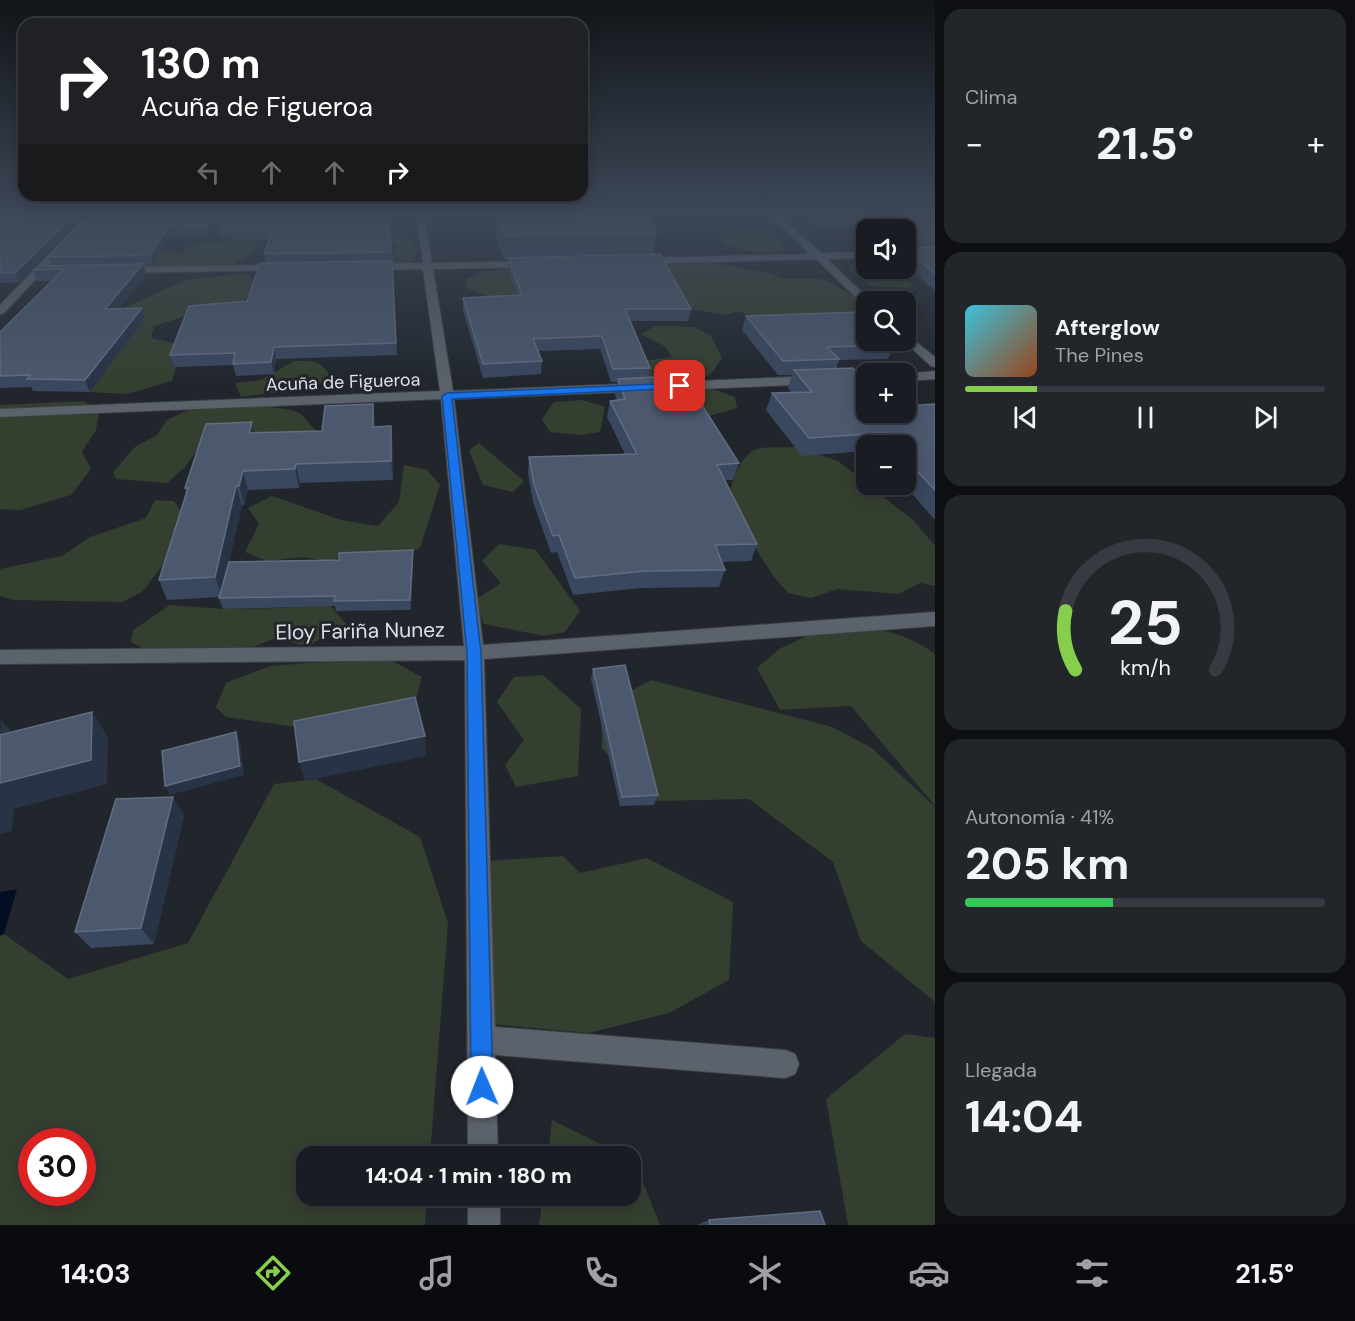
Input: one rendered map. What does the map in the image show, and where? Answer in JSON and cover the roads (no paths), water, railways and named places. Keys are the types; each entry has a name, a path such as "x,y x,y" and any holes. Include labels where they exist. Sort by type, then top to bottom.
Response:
{"street":[{"path":"428,270 447,396 474,653 483,1146"},
{"path":"832,270 856,292"},
{"path":"0,311 41,271 52,271"},
{"path":"916,346 935,363"},
{"path":"916,376 935,375"},
{"name":"Acuña de Figueroa","path":"0,414 856,378"},
{"name":"Eloy Fariña Nunez","path":"0,657 474,653 935,619"},
{"path":"481,1040 785,1064"},
{"path":"484,1206 484,1225"}],"water":[{"path":"17,889 4,934 0,935 0,892"}]}
